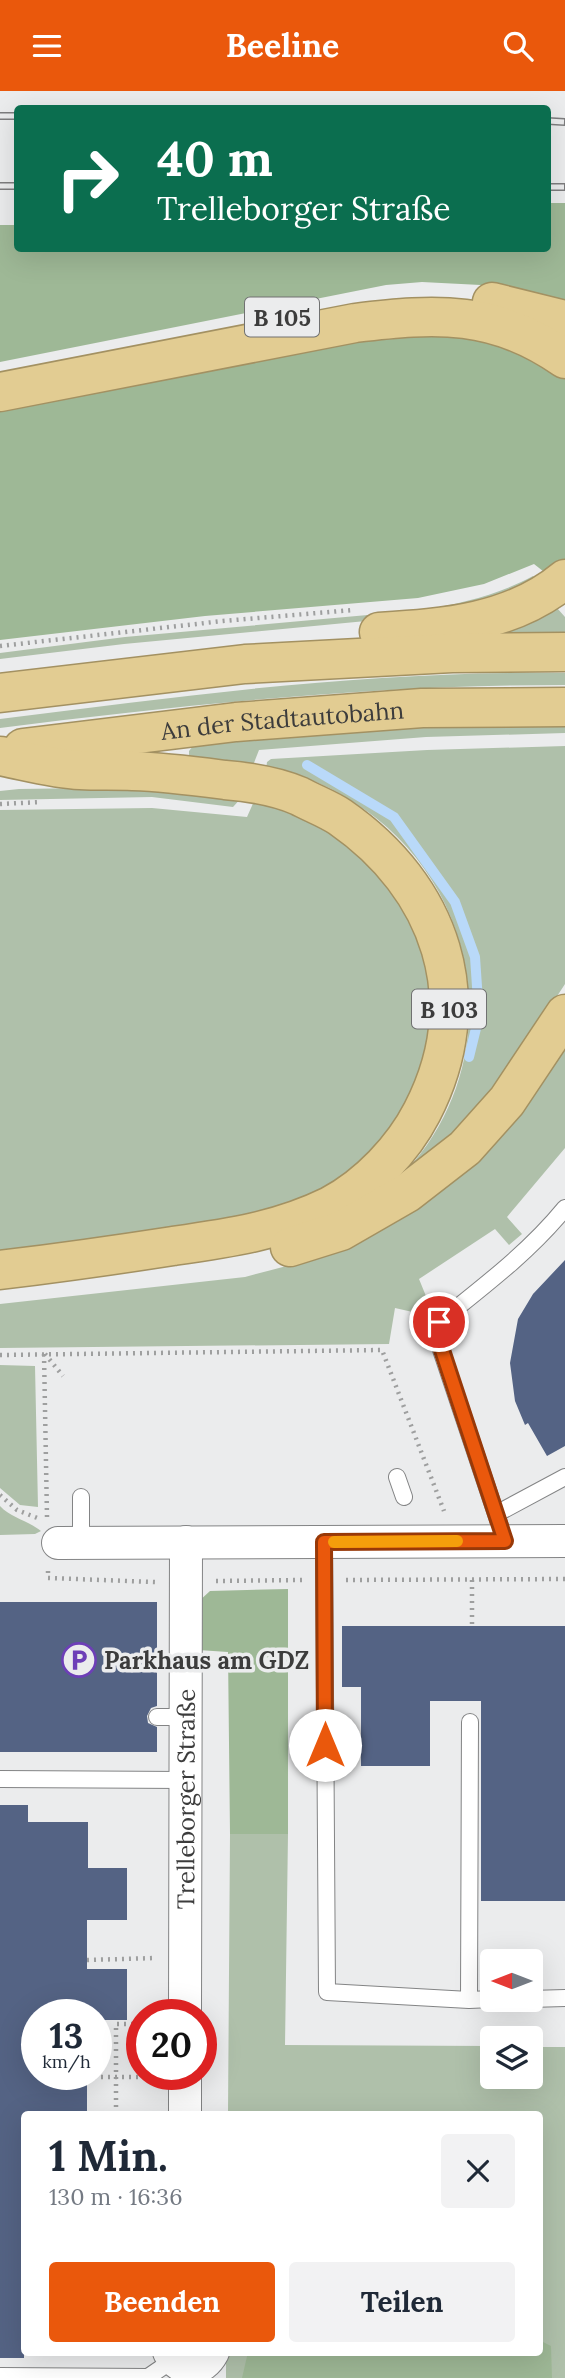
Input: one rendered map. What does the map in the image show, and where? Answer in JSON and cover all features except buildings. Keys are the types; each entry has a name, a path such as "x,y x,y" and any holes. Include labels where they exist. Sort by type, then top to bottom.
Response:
{"highway":[{"name":"B 105","path":"0,374 334,307 401,298 456,297 504,304 565,320"},
{"path":"0,392 355,323 405,317 459,318 505,326 540,342 565,359"},
{"path":"245,663 299,637 477,622 516,610 552,590 565,579"},
{"path":"0,693 245,663 452,653 565,652"},
{"name":"An der Stadtautobahn","path":"0,753 262,720 422,708 565,707"},
{"name":"B 103","path":"0,753 77,770 131,771 254,783 295,795 327,810 378,847 410,884 434,926 449,978 449,1035 435,1088 412,1132 375,1174 333,1204 289,1224 233,1237 86,1260 0,1270"},
{"path":"0,1287 285,1249 341,1231 407,1193 465,1148 507,1101 565,1014"}],"street":[{"path":"62,1551 186,1542 324,1542 501,1528 565,1541"},
{"name":"Trelleborger Straße","path":"185,1999 186,1780 172,1717 186,1581 186,1542"},
{"path":"185,2090 185,2111"},
{"path":"173,2356 182,2367 194,2368 208,2362 212,2356"}],"lane":[{"path":"565,1208 546,1231 509,1266 439,1322 438,1338 501,1528 565,1477"},
{"path":"397,1477 404,1497"},
{"path":"62,1551 81,1497"},
{"path":"324,1542 327,1992 480,2000"},
{"path":"469,2000 470,1722"},
{"path":"0,1779 186,1780"},
{"path":"543,1999 565,1998"},
{"path":"0,2376 148,2377 167,2364 169,2356"}],"path":[{"path":"0,646 223,621 355,610"},
{"path":"0,1355 382,1350 445,1515"},
{"path":"44,1354 63,1376"},
{"path":"0,1495 17,1510 47,1521 44,1354"},
{"path":"62,1551 48,1578 186,1581 565,1579"},
{"path":"472,1580 472,1626"},
{"path":"87,1961 185,1958"},
{"path":"116,2111 116,2024 126,2024"},
{"path":"112,2077 126,2077"}],"green space":[{"path":"551,203 565,203 565,304 500,286 422,282 386,285 0,362 0,225 14,225 14,252 551,252"},
{"path":"372,334 490,335 565,377 565,560 548,575 534,564 484,584 418,598 205,616 0,640 0,406"},
{"path":"533,576 538,582 494,602 366,621 124,644 0,659 0,653 125,637 423,610 480,597"},
{"path":"557,608 565,617 565,634 487,634"},
{"path":"565,673 565,685 423,688 282,697 0,728 0,719 282,686 423,676"},
{"path":"565,724 565,733 426,737 259,750 252,768 189,757 189,751 194,745 425,727"},
{"path":"565,746 565,984 514,1062 456,1134 406,1171 437,1130 457,1084 468,1037 468,988 459,941 441,895 413,854 376,818 350,800 311,780 266,769 267,762 271,759 427,750"},
{"path":"155,787 243,796 233,807 152,797 0,800 0,791 19,789"},
{"path":"255,799 309,817 373,863 421,932 433,1014 423,1072 387,1138 338,1181 272,1214 0,1260 0,810 152,808 247,817"},
{"path":"565,1042 565,1148 507,1217 522,1234 509,1245 495,1229 419,1279 428,1301 417,1313 395,1308 389,1344 0,1348 0,1304 245,1277 313,1259"},
{"path":"0,1365 35,1366 38,1507 20,1505 0,1488"},
{"path":"0,1506 41,1531 35,1534 0,1535"},
{"path":"288,1589 288,1834 230,1834 228,1652 198,1650 198,1602 210,1591"},
{"path":"230,1834 288,1834 285,2045 480,2046 480,2089 543,2089 543,2047 565,2047 565,2378 226,2378 226,2356 543,2356 543,2111 228,2111"},
{"path":"543,2342 551,2346 552,2378 242,2378 247,2356 543,2356"}],"waterway":[{"path":"307,765 394,817 455,902 475,957 479,1016 469,1057"}],"railway":[{"path":"0,116 14,116"},
{"path":"551,121 565,122"},
{"path":"0,186 14,186"},
{"path":"551,187 565,187"}],"slow traffic":[{"path":"334,1542 457,1541"}],"place":[{"name":"Parkhaus am GDZ","path":"79,1660"}],"route":[{"path":"325,1745 324,1542 505,1541 438,1338 439,1322"}]}
